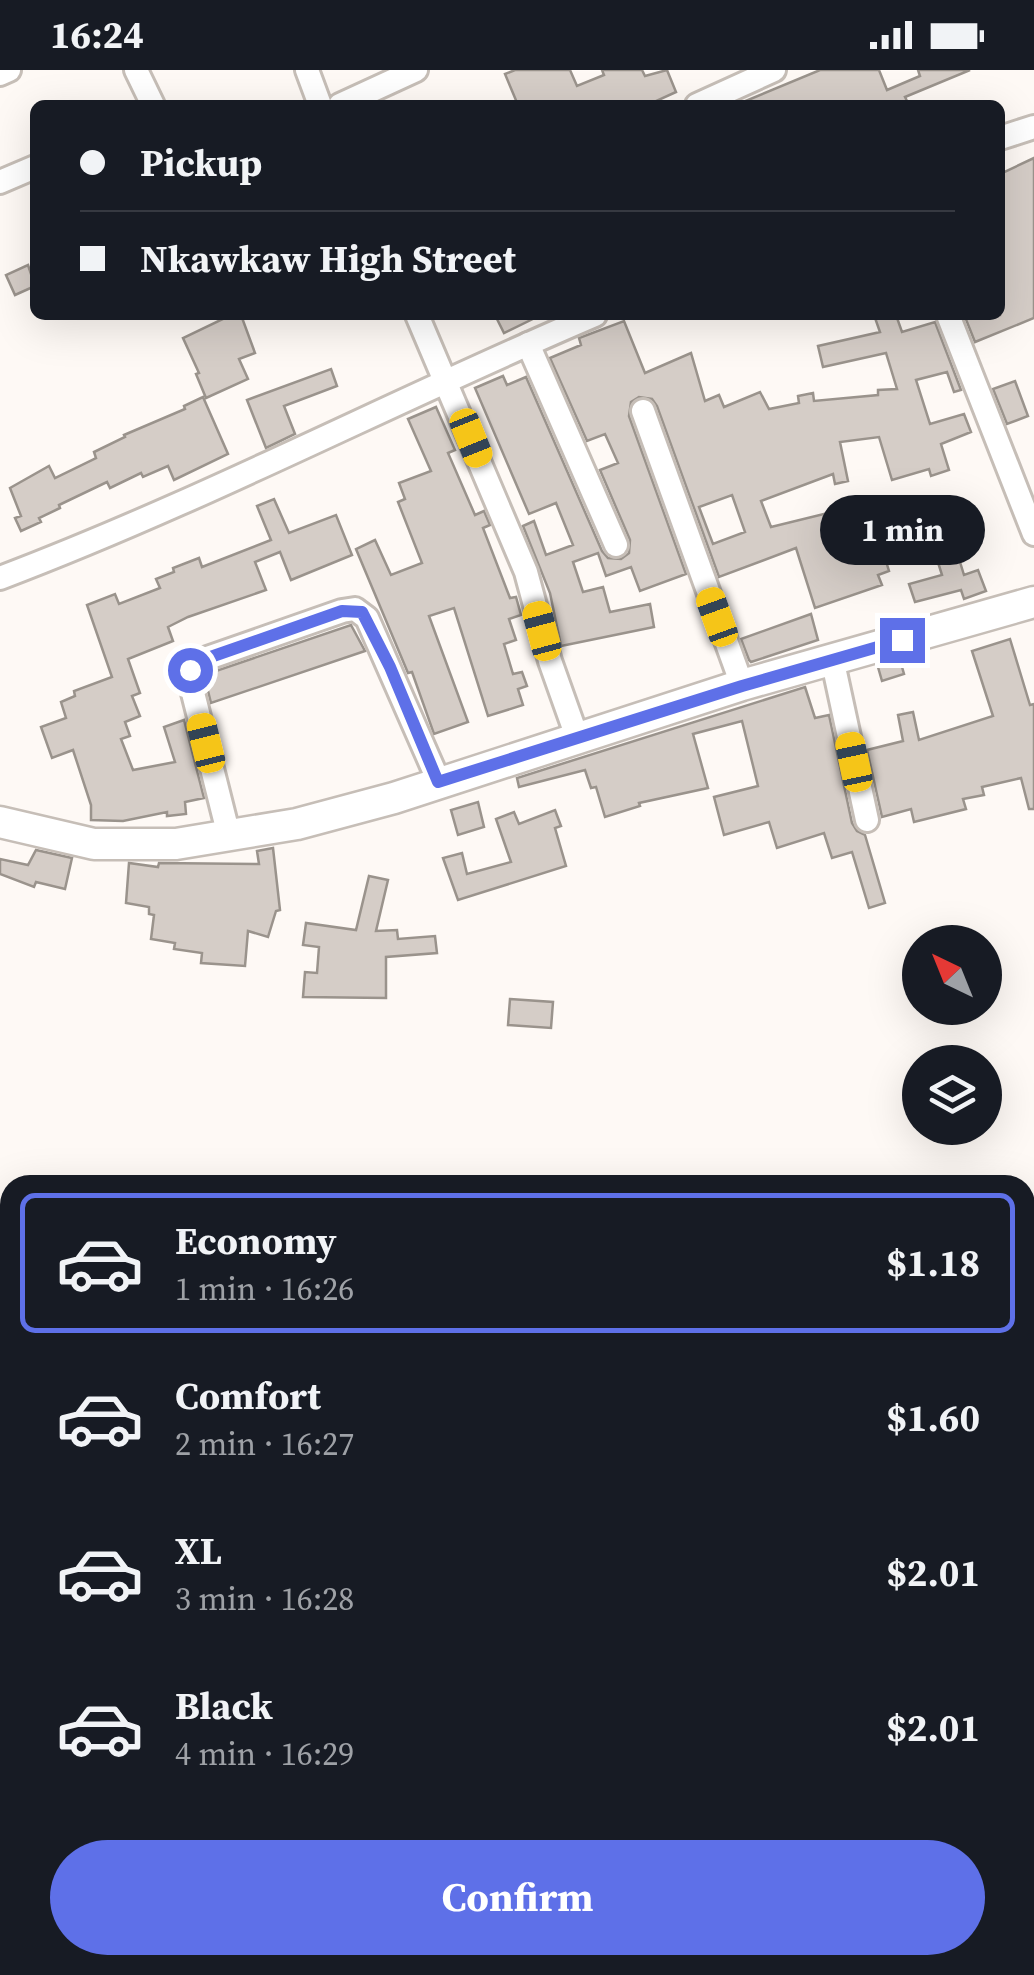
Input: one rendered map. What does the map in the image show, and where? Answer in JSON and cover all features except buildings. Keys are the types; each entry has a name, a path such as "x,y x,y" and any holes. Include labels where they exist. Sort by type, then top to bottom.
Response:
{"main road":[{"path":"0,822 94,844 176,844 297,824 832,658 1034,602"}],"street":[{"path":"0,74 8,70"},
{"path":"136,70 151,100"},
{"path":"307,70 318,100"},
{"path":"351,100 416,70"},
{"path":"707,100 765,72"},
{"path":"1005,137 1034,128"},
{"path":"0,182 30,169"},
{"path":"419,320 526,572 550,661 577,737"},
{"path":"0,578 111,536 446,378 583,320"},
{"path":"950,320 1034,534"},
{"path":"528,344 616,545"},
{"path":"643,411 742,686"},
{"path":"229,836 190,670 199,661 342,611 355,609 366,618 438,782"},
{"path":"832,658 867,820"}],"route":[{"path":"190,670 199,661 342,611 362,612 390,667 438,782 832,658 902,640"}]}
